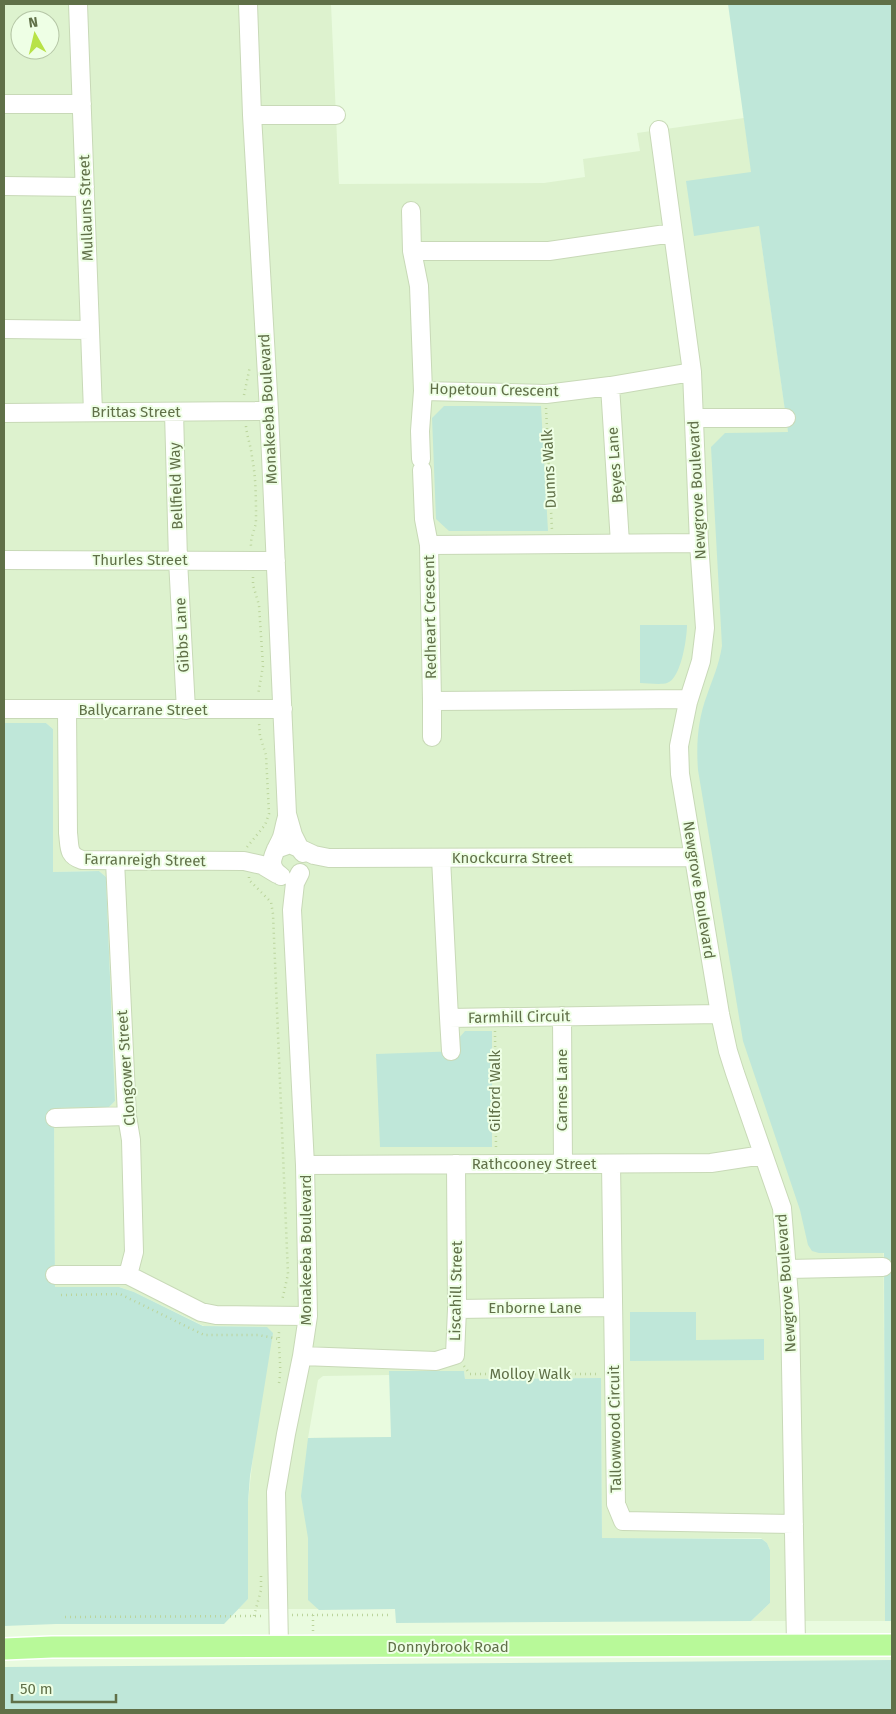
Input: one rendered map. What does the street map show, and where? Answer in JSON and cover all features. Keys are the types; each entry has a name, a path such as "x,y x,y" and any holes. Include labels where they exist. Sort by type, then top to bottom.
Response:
{"main road":[{"name":"Donnybrook Road","path":"4,1649 892,1644"}],"street":[{"name":"Mullauns Street","path":"78,4 93,412"},
{"name":"Monakeeba Boulevard","path":"248,4 287,814 299,848"},
{"path":"4,104 82,104"},
{"path":"252,115 336,115"},
{"name":"Newgrove Boulevard","path":"659,130 692,372 699,543 705,628 701,662 689,699 679,746 680,774 720,1014 728,1051 782,1208 790,1309 796,1645"},
{"path":"4,186 85,187"},
{"name":"Hopetoun Crescent","path":"411,210 412,251 419,286 423,391 546,394 610,386 692,372"},
{"path":"412,251 548,251 672,233"},
{"path":"4,329 90,330"},
{"name":"Beyes Lane","path":"610,386 620,543"},
{"path":"423,391 420,431 424,519 429,545"},
{"name":"Brittas Street","path":"4,413 269,411"},
{"name":"Bellfield Way","path":"174,412 178,560"},
{"path":"694,418 786,418"},
{"name":"Redheart Crescent","path":"689,699 432,701 429,545 699,543"},
{"name":"Thurles Street","path":"4,560 276,561"},
{"name":"Gibbs Lane","path":"178,560 186,710"},
{"path":"432,701 432,737"},
{"name":"Ballycarrane Street","path":"4,709 283,709"},
{"name":"Farranreigh Street","path":"67,710 68,833 70,852 74,857 82,860 247,861 262,865 277,874"},
{"name":"Monakeeba Boulevard","path":"276,849 282,835 287,814"},
{"path":"290,844 299,848 306,860 301,873 292,878 282,877 277,874 273,870 271,859 276,849 290,844"},
{"name":"Knockcurra Street","path":"299,848 314,855 329,858 694,857"},
{"name":"Farranreigh Street","path":"247,861 276,849"},
{"name":"Knockcurra Street","path":"301,873 329,858"},
{"name":"Farmhill Circuit","path":"441,858 449,1018 720,1014"},
{"name":"Clongower Street","path":"115,860 127,1116 131,1140 134,1252 128,1275"},
{"name":"Monakeeba Boulevard","path":"280,1647 276,1492 308,1316 305,1165 292,910 295,884 301,873"},
{"name":"Monakeeba Boulevard","path":"277,874 284,884 292,910"},
{"name":"Carnes Lane","path":"562,1016 563,1164"},
{"path":"449,1018 451,1051"},
{"path":"54,1118 127,1116"},
{"name":"Rathcooney Street","path":"305,1165 711,1163 763,1155"},
{"name":"Liscahill Street","path":"302,1356 436,1361 455,1355 457,1309 456,1164"},
{"name":"Tallowwood Circuit","path":"612,1164 616,1504 623,1521 794,1524"},
{"path":"788,1268 883,1267"},
{"path":"55,1275 128,1275 201,1312 216,1315 308,1316"},
{"name":"Enborne Lane","path":"457,1309 613,1308"}],"path":[{"path":"249,357 250,367 244,391 247,435 252,457 255,487 256,523 250,541 253,585 259,605 263,666 258,690 260,736 266,755 269,814 265,825 247,847 247,861 249,880 270,902 273,914 288,1274 280,1315 281,1374 279,1383"},
{"name":"Dunns Walk","path":"546,394 553,544"},
{"name":"Gilford Walk","path":"495,1017 496,1164"},
{"path":"60,1294 120,1294 204,1335 258,1335 279,1339"},
{"name":"Molloy Walk","path":"455,1355 470,1374 614,1374"},
{"path":"65,1617 254,1616 261,1590 261,1571"},
{"path":"305,1615 391,1615"}],"shaded area":[{"path":"4,4 331,4 339,184 544,183 585,177 583,159 640,151 637,133 744,118 883,1105 885,1621 751,1621 770,1603 770,1550 767,1543 761,1538 602,1539 601,1378 465,1379 464,1371 389,1372 390,1375 323,1376 318,1380 308,1438 391,1437 396,1609 238,1609 248,1599 248,1502 267,1327 204,1326 134,1292 119,1287 55,1287 54,1107 109,1107 115,1101 106,877 99,871 53,872 53,729 46,723 4,723"},
{"path":"728,4 892,4 892,1621 885,1621 884,1253 819,1253 812,1251 808,1245 800,1210 743,1041 698,770 697,751 700,722 722,646 711,447 725,433 788,432 759,226 694,236 686,181 751,172"},
{"path":"444,406 541,406 548,531 449,531 436,519 432,418"},
{"path":"640,625 687,625 686,639 679,666 672,680 667,683 640,683"},
{"path":"4,723 46,723 53,729 53,872 99,871 106,877 115,1101 109,1107 54,1108 55,1287 119,1287 134,1292 203,1326 267,1327 273,1333 250,1476 248,1502 248,1599 224,1624 56,1624 4,1626"},
{"path":"465,1031 492,1031 492,1147 380,1147 376,1054 460,1051 459,1038"},
{"path":"630,1312 696,1312 696,1340 764,1339 764,1360 630,1361"},
{"path":"389,1371 464,1371 465,1379 601,1378 602,1538 762,1539 767,1543 770,1550 770,1603 751,1621 396,1623 395,1609 319,1610 308,1600 308,1538 301,1496 308,1438 391,1437"},
{"path":"892,1660 892,1710 4,1710 4,1667"}]}
